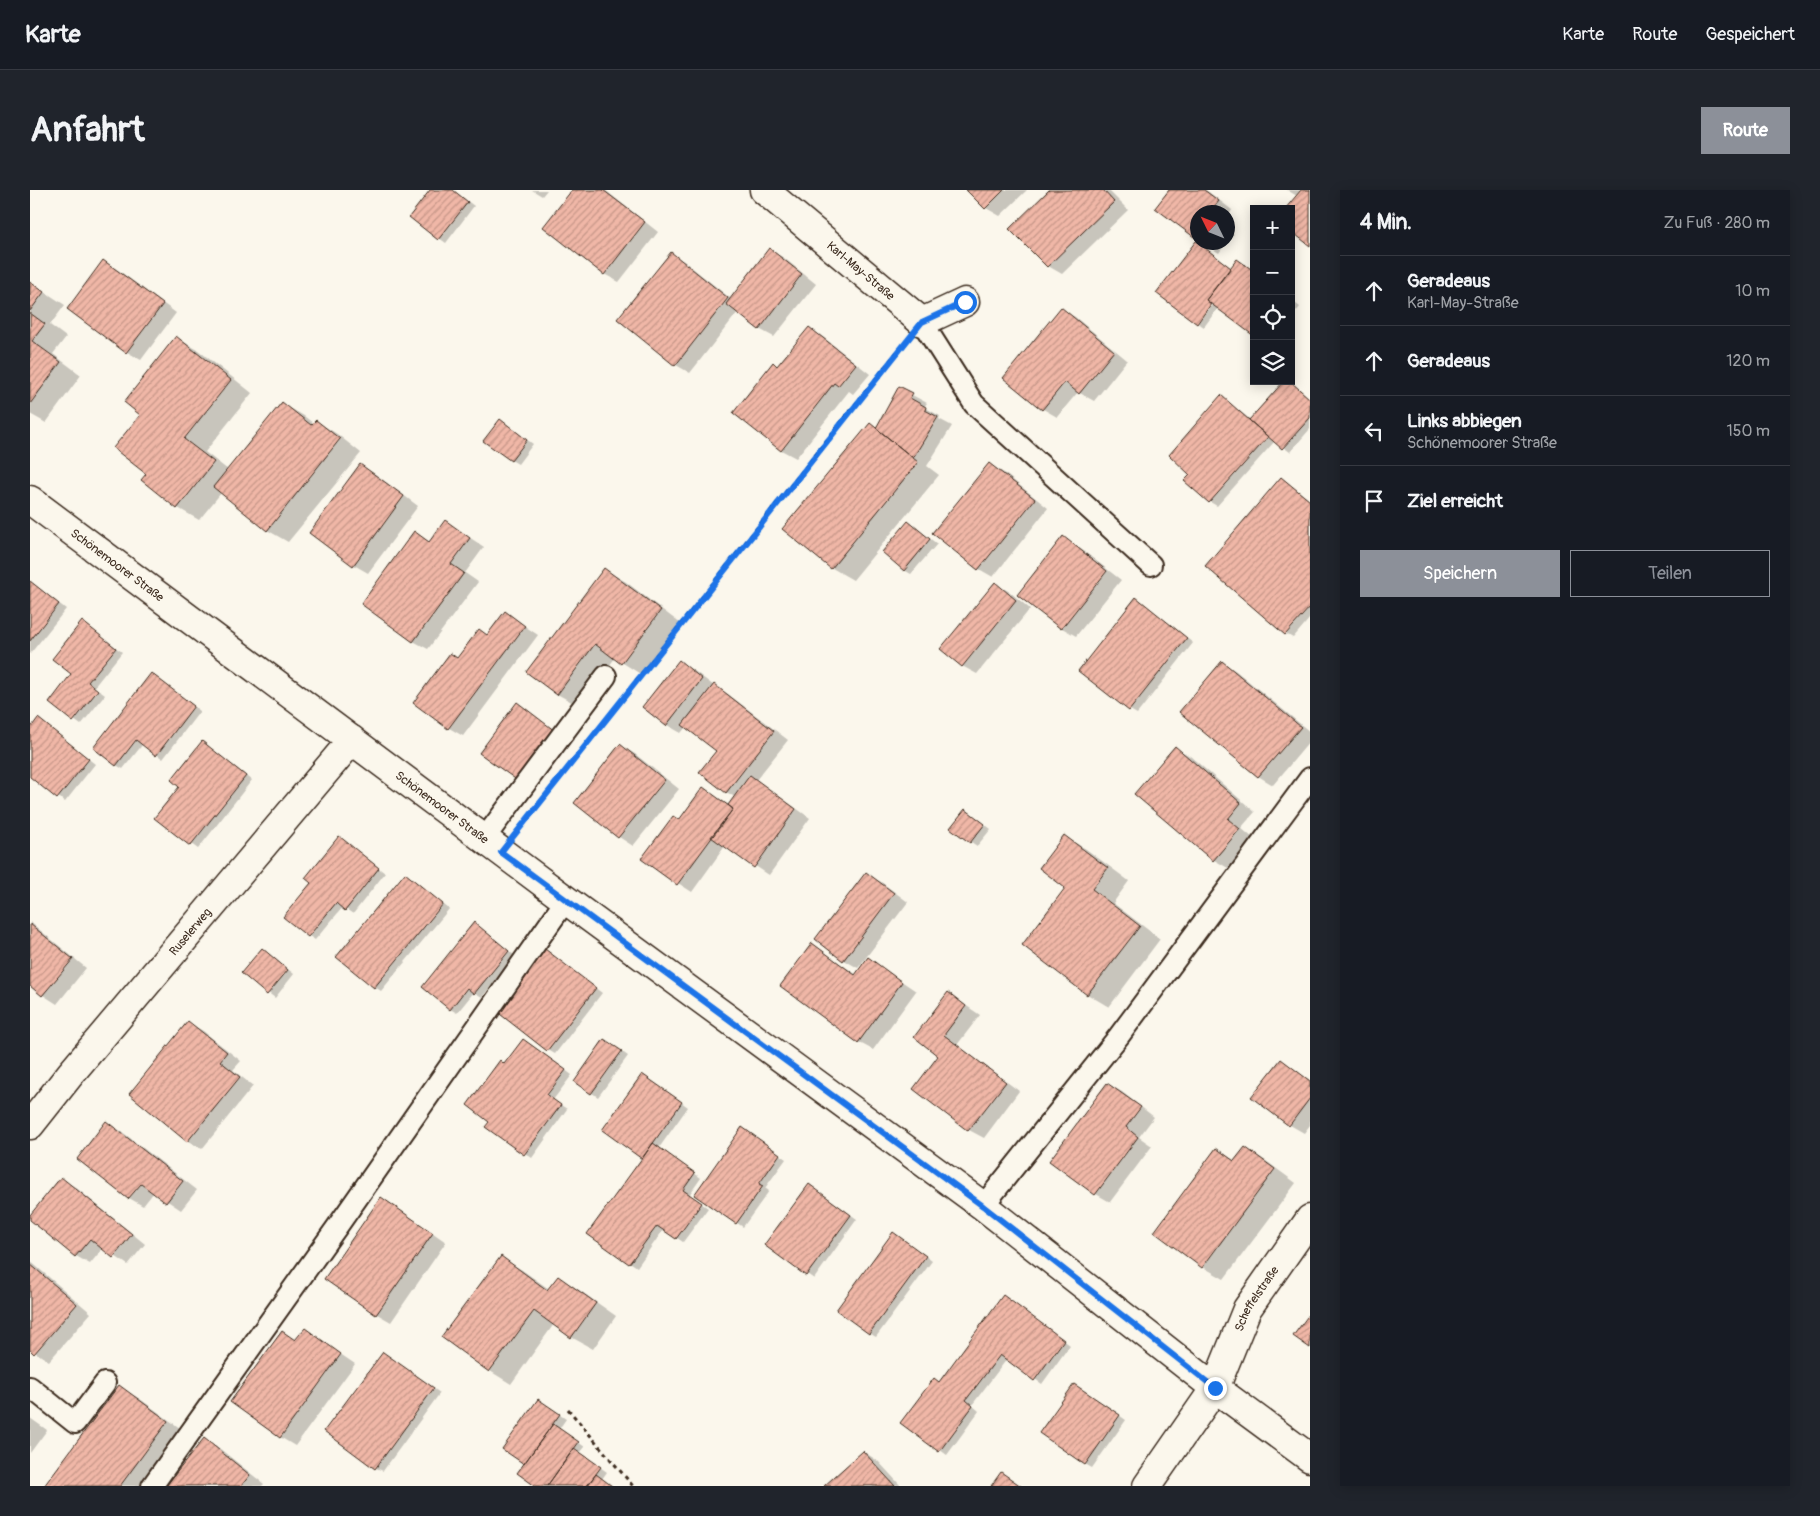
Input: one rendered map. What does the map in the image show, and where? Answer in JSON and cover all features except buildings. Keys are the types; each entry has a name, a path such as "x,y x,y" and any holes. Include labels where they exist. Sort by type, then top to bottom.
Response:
{"street":[{"name":"Karl-May-Straße","path":"764,190 922,322"},
{"path":"922,322 965,302"},
{"name":"Schönemoorer Straße","path":"30,500 566,900 983,1206 1215,1388 1310,1458"},
{"name":"Ruselerweg","path":"30,1125 72,1072 352,740"},
{"name":"Scheffelstraße","path":"1147,1486 1215,1388 1247,1309 1310,1219"}],"lane":[{"path":"922,322 974,404 1152,565"},
{"path":"484,839 606,676"},
{"path":"983,1206 1119,1036 1310,778"},
{"path":"152,1486 343,1219 566,900"},
{"path":"30,1387 74,1423 105,1383"}],"path":[{"path":"631,688 922,322"},
{"path":"568,1408 633,1486"}],"route":[{"path":"965,302 922,322 501,852 983,1206 1215,1388"}]}
